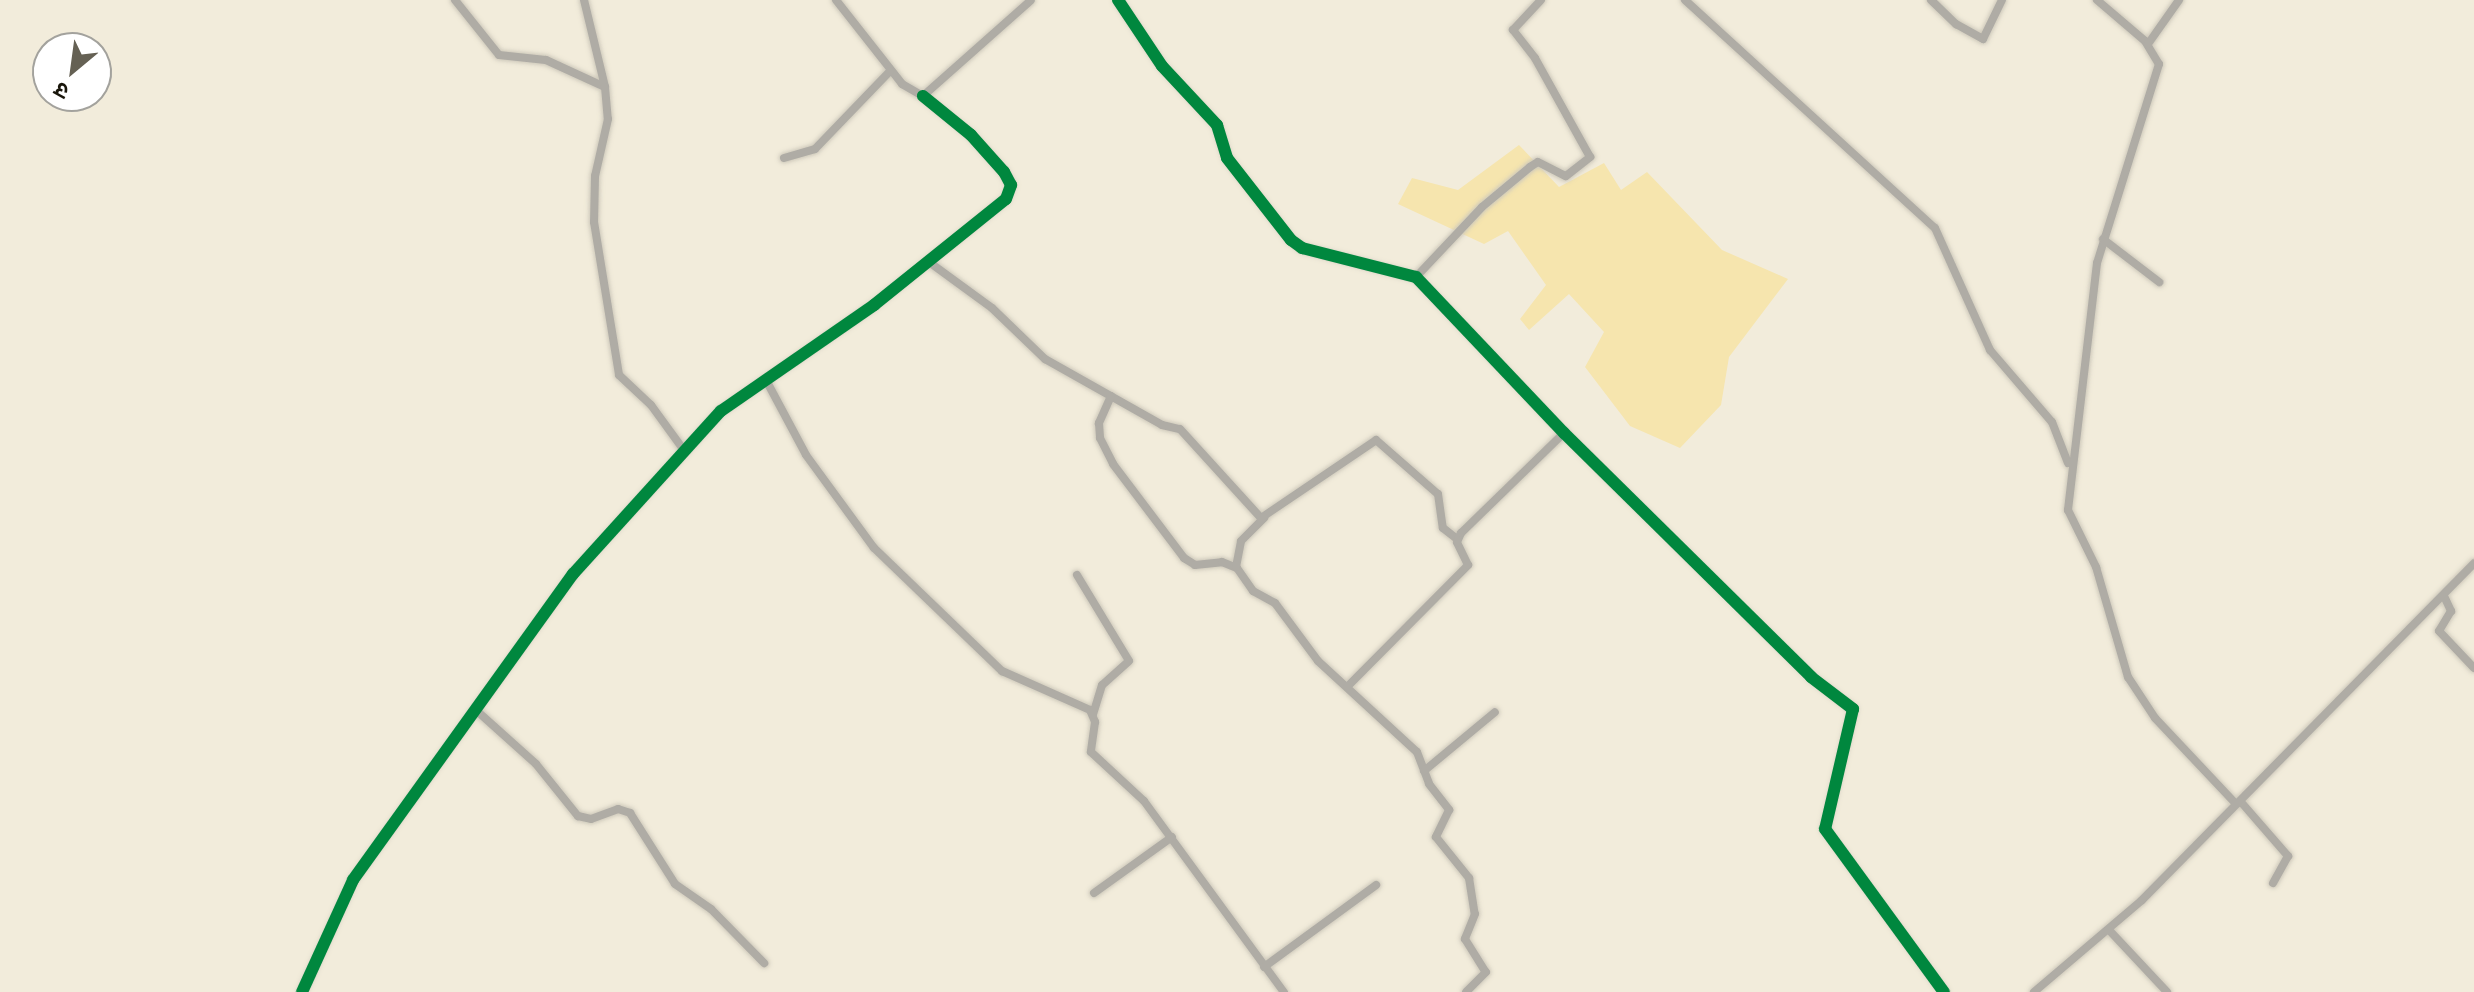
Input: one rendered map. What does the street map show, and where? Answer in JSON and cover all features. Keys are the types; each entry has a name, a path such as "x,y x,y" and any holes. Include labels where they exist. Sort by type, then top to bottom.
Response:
{"street":[{"path":"455,0 499,55 546,60 605,87"},
{"path":"584,0 605,87 608,119 595,176 594,222 619,375 651,405 683,449"},
{"path":"302,992 353,880 573,574 683,449 721,411 929,262 1000,205 1011,185 971,135 923,96 909,90 890,71 836,0"},
{"path":"923,96 1031,0"},
{"path":"1118,0 1162,66 1217,125 1227,158 1291,240 1302,248 1416,277 1564,433 1811,677 1853,709 1825,829 1944,992"},
{"path":"1416,277 1482,207 1530,167 1538,162 1566,176 1590,157 1535,58 1513,30 1541,0"},
{"path":"1685,0 1943,240 1990,350 2052,422 2069,467"},
{"path":"1931,0 1983,39 2002,0"},
{"path":"2097,0 2148,44 2158,58 2156,78 2103,239 2069,467 2070,519 2096,567 2128,677 2155,718 2288,856 2273,883"},
{"path":"2148,44 2179,0"},
{"path":"784,158 815,149 890,71"},
{"path":"2103,239 2159,282"},
{"path":"929,262 992,308 1039,355 1164,426 1180,429 1264,518"},
{"path":"766,380 806,455 874,548 1002,671 1081,704 1093,715"},
{"path":"1111,396 1098,428 1113,464 1184,558 1195,565 1222,562 1237,568 1347,687 1407,738 1424,771 1449,808 1437,829 1439,843 1469,878 1475,914 1465,939 1486,972 1466,992"},
{"path":"1457,539 1515,475 1564,433"},
{"path":"1237,568 1241,541 1264,518 1376,440 1438,494 1443,528 1457,539 1468,565 1347,687"},
{"path":"2034,992 2109,930 2474,563"},
{"path":"1077,575 1129,661 1102,685 1093,715 1091,752 1144,801 1284,992"},
{"path":"2444,596 2451,611 2439,631 2474,668"},
{"path":"477,711 530,757 578,816 591,819 618,809 630,813 675,884 711,909 764,963"},
{"path":"1424,771 1495,712"},
{"path":"1094,893 1172,837"},
{"path":"1264,967 1376,885"},
{"path":"2109,930 2167,992"}],"shaded area":[{"path":"1519,145 1559,187 1604,163 1621,190 1647,172 1722,250 1788,279 1729,357 1721,405 1680,448 1630,426 1585,367 1604,332 1569,294 1529,330 1520,319 1546,285 1508,231 1484,244 1398,204 1412,178 1458,190"}],"cycle path":[{"path":"1118,0 1162,66 1217,125 1227,158 1291,240 1302,248 1416,277 1564,433 1811,677 1853,709 1825,829 1944,992"},
{"path":"302,992 353,880 573,574 721,411 874,305 1006,199 1011,185 1004,172 971,135 923,96"}]}
